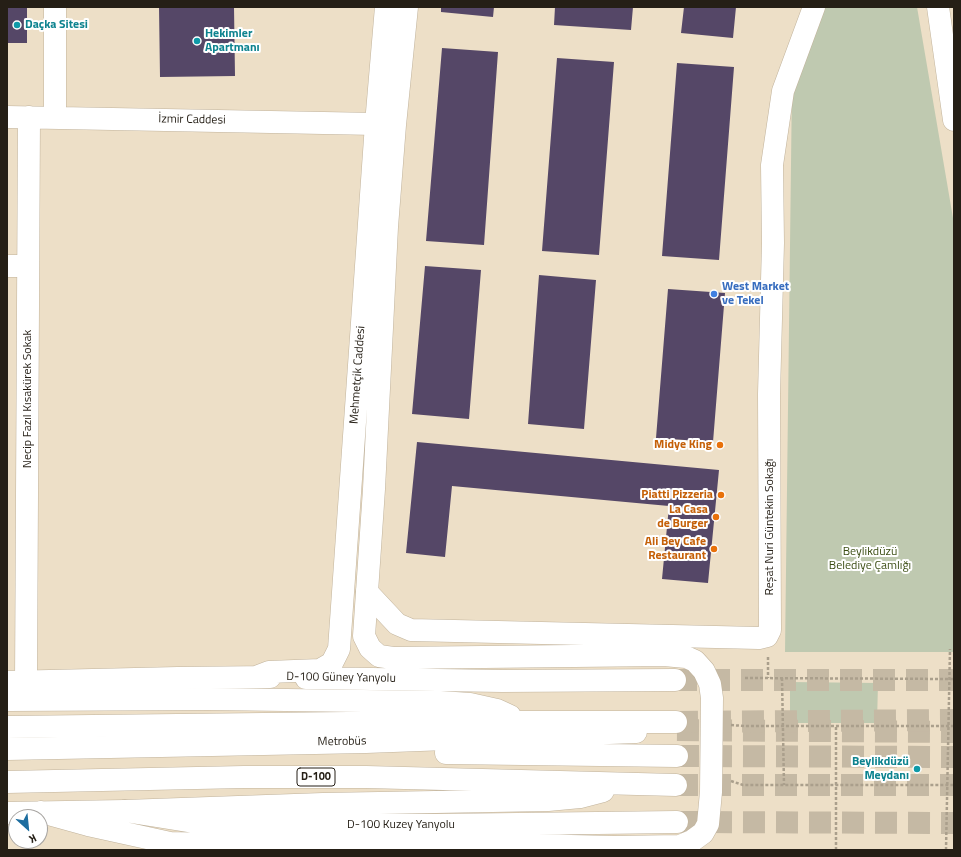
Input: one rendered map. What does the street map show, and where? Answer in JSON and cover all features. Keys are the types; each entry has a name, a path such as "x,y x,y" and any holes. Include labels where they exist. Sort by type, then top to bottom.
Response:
{"main road":[{"path":"54,118 55,7"},
{"name":"Mehmetçik Caddesi","path":"386,7 387,227 374,489 364,636 370,648 379,656 393,658 664,655 686,657 695,661 704,671 710,684 712,698 711,774"},
{"name":"Mehmetçik Caddesi","path":"256,677 268,672 320,670 332,663 338,649 386,124 407,7"},
{"name":"Reşat Nuri Güntekin Sokağı","path":"366,602 397,624 411,630 751,638 767,636 770,630 769,394 772,166 783,91 814,7"},
{"path":"938,7 954,120"},
{"name":"İzmir Caddesi","path":"7,117 386,124"},
{"name":"Necip Fazıl Kısakürek Sokak","path":"17,682 18,266 29,117"},
{"name":"D-100 Güney Yanyolu","path":"17,682 256,677 502,681 675,680"},
{"path":"7,700 209,699 440,702 470,704 497,710 524,722"},
{"path":"7,727 524,722"},
{"name":"Metrobüs","path":"7,749 366,742 677,726 524,722"},
{"name":"Metrobüs","path":"7,761 197,756 472,753 677,756"},
{"path":"48,814 88,825 170,843 353,846 680,846 692,841 703,833 708,824 710,811 711,774"},
{"name":"D-100","path":"7,782 244,777 366,777 676,785"},
{"path":"48,812 125,811 323,804 548,800 580,797 626,784"},
{"name":"D-100 Kuzey Yanyolu","path":"125,811 200,822 240,824 437,825 677,822"}],"path":[{"path":"946,850 950,649"},
{"path":"745,678 954,679"},
{"path":"782,678 784,784"},
{"path":"744,726 954,726"},
{"path":"836,726 836,850"},
{"path":"711,774 743,785 954,785"}],"green space":[{"name":"Beylikdüzü Belediye Çamlığı","path":"822,7 917,7 954,224 954,652 785,652 792,83"},
{"path":"790,682 878,683 877,723 790,723"}],"building":[{"name":"Daçka Sitesi","path":"7,7 27,7 27,43 7,43"},
{"name":"Hekimler Apartmanı","path":"159,7 234,7 235,76 160,77"},
{"path":"441,7 494,7 493,17 441,12"},
{"path":"555,7 633,7 631,30 554,25"},
{"path":"684,7 736,7 733,38 681,33"},
{"path":"442,48 498,52 484,245 426,241"},
{"path":"557,58 614,62 599,255 542,251"},
{"path":"677,63 734,67 719,260 662,256"},
{"path":"425,266 481,270 469,419 412,414"},
{"path":"539,275 596,280 584,429 528,424"},
{"path":"668,289 725,293 713,442 656,438"},
{"path":"417,442 719,470 708,583 662,579 669,506 452,486 445,557 406,553"}],"tunnel":[{"path":"675,680 954,680"},
{"path":"676,722 954,720"},
{"path":"677,730 954,732"},
{"path":"677,756 954,757"},
{"path":"676,785 954,785"},
{"path":"677,822 954,823"}],"place":[{"name":"Daçka Sitesi","path":"17,25"},
{"name":"Hekimler Apartmanı","path":"197,41"},
{"name":"West Market ve Tekel","path":"714,294"},
{"name":"Midye King","path":"720,445"},
{"name":"Piatti Pizzeria","path":"721,495"},
{"name":"La Casa de Burger","path":"716,517"},
{"name":"Ali Bey Cafe Restaurant","path":"714,549"},
{"name":"Beylikdüzü Meydanı","path":"917,769"}]}
